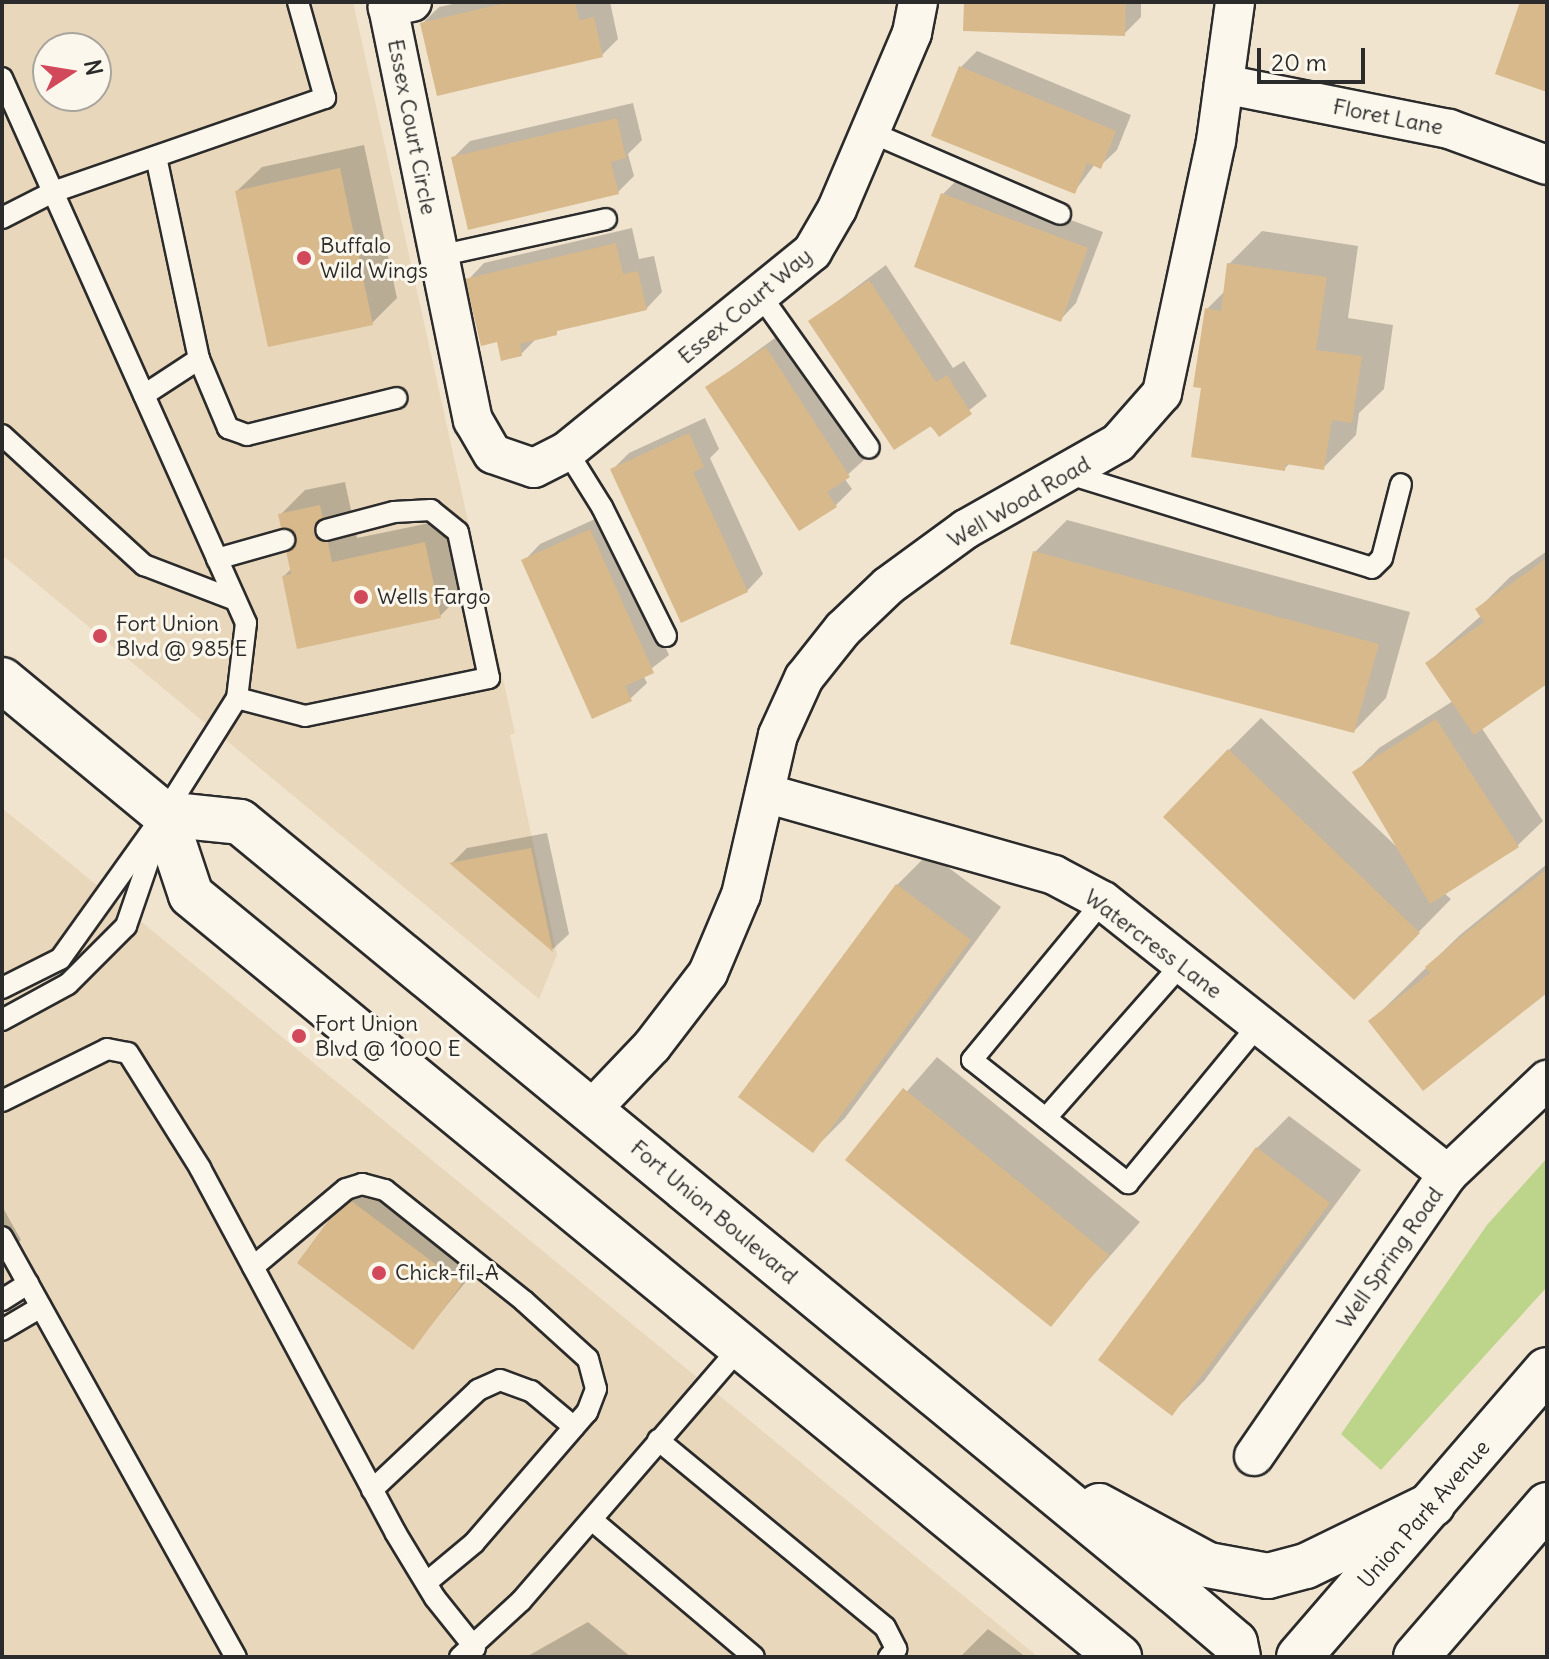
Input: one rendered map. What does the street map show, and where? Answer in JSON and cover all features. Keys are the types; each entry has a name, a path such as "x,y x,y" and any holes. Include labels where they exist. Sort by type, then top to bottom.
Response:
{"main road":[{"path":"2,680 164,814 191,895 1119,1657"},
{"name":"Fort Union Boulevard","path":"164,814 240,822 592,1109 1235,1643 1238,1657"},
{"name":"Union Park Avenue","path":"1299,1657 1547,1370"},
{"path":"1041,1481 1135,1521 1208,1565 1254,1575 1306,1566 1433,1504"},
{"path":"1416,1657 1547,1505"}],"street":[{"name":"Essex Court Circle","path":"412,2 388,7 473,420 493,454"},
{"name":"Essex Court Way","path":"493,454 534,468 567,451 812,252 870,132 912,33 918,2"},
{"name":"Well Wood Road","path":"592,1109 652,1046 708,973 741,895 778,735 804,678 843,629 888,586 966,529 1069,474 1118,443 1162,393 1224,84 1235,2"},
{"name":"Floret Lane","path":"1224,84 1449,129 1547,165"},
{"name":"Watercress Lane","path":"765,793 1054,875 1103,901 1448,1174"},
{"name":"Well Spring Road","path":"1254,1456 1448,1174 1547,1080"}],"lane":[{"path":"2,218 53,192 325,98 298,2"},
{"path":"2,78 246,623 237,698 164,814 60,959 2,988"},
{"path":"870,132 1060,214"},
{"path":"156,157 199,359 228,428 247,435 396,398"},
{"path":"438,256 606,219"},
{"path":"761,296 869,448"},
{"path":"144,395 199,359"},
{"path":"2,435 144,565 235,600"},
{"path":"567,451 602,507 666,636"},
{"path":"1069,474 1372,568 1382,558 1401,484"},
{"path":"237,698 305,716 489,678 458,532 431,510 394,512 326,530"},
{"path":"217,559 284,540"},
{"path":"2,1020 68,984 126,926 164,814"},
{"path":"1103,901 972,1060 1128,1183 1259,1024"},
{"path":"1046,1118 1182,964"},
{"path":"2,1101 107,1049 128,1053 200,1168 372,1490 467,1653 592,1520 740,1347"},
{"path":"253,1267 346,1189 362,1184 385,1190 524,1301 588,1359 596,1389 574,1427 474,1543 426,1583"},
{"path":"2,1237 236,1657"},
{"path":"2,1300 28,1284"},
{"path":"2,1330 41,1307"},
{"path":"372,1490 478,1390 500,1380 531,1391 574,1427"},
{"path":"658,1440 885,1627 896,1649 889,1657"},
{"path":"592,1520 754,1657"}],"shaded area":[{"path":"2,2 353,2 515,733 510,735 557,955 539,999 2,555"},
{"path":"2,808 60,855 1038,1657 2,1657"}],"green space":[{"path":"1547,1158 1547,1287 1381,1470 1341,1434 1487,1225"}],"building":[{"path":"510,2 575,2 579,20 594,17 603,57 437,96 420,23"},
{"path":"964,2 1126,2 1125,36 963,31"},
{"path":"1520,2 1547,2 1547,92 1495,74"},
{"path":"959,66 1116,131 1101,169 1087,163 1075,194 931,136"},
{"path":"617,118 626,158 611,162 619,194 468,230 451,157"},
{"name":"Buffalo Wild Wings","path":"340,168 373,325 268,347 235,191"},
{"path":"941,193 1088,248 1061,322 914,267"},
{"path":"616,243 623,274 638,271 647,310 557,331 557,335 520,344 522,356 501,361 497,342 481,346 465,279"},
{"path":"1227,263 1327,277 1316,350 1362,356 1352,423 1332,420 1324,470 1286,464 1285,471 1191,457 1201,388 1193,387 1205,308 1221,311"},
{"path":"869,280 936,382 947,375 972,414 939,437 931,426 894,450 808,321"},
{"path":"766,347 850,477 827,492 837,507 799,531 705,387"},
{"path":"689,433 704,467 693,472 748,592 681,623 610,469"},
{"name":"Wells Fargo","path":"320,505 332,562 425,542 441,618 297,649 282,576 291,574 278,514"},
{"path":"590,529 654,673 625,686 632,701 592,719 521,560"},
{"path":"1033,551 1379,644 1354,733 1010,644"},
{"path":"1547,558 1547,684 1474,735 1425,663 1484,622 1475,609"},
{"path":"1436,719 1519,847 1430,904 1352,772"},
{"path":"1228,749 1420,933 1354,1000 1163,817"},
{"path":"531,848 553,952 449,863"},
{"path":"1547,869 1547,993 1423,1091 1368,1021 1430,973 1425,967"},
{"path":"896,884 971,940 813,1153 738,1097"},
{"path":"903,1088 1109,1255 1051,1327 845,1160"},
{"path":"1256,1147 1330,1203 1172,1416 1098,1360"},
{"name":"Chick-fil-A","path":"346,1197 462,1284 413,1350 297,1263"}],"place":[{"name":"Buffalo Wild Wings","path":"304,258"},
{"name":"Wells Fargo","path":"361,597"},
{"name":"Fort Union Blvd @ 985 E","path":"100,636"},
{"name":"Fort Union Blvd @ 1000 E","path":"299,1036"},
{"name":"Chick-fil-A","path":"379,1273"}]}
